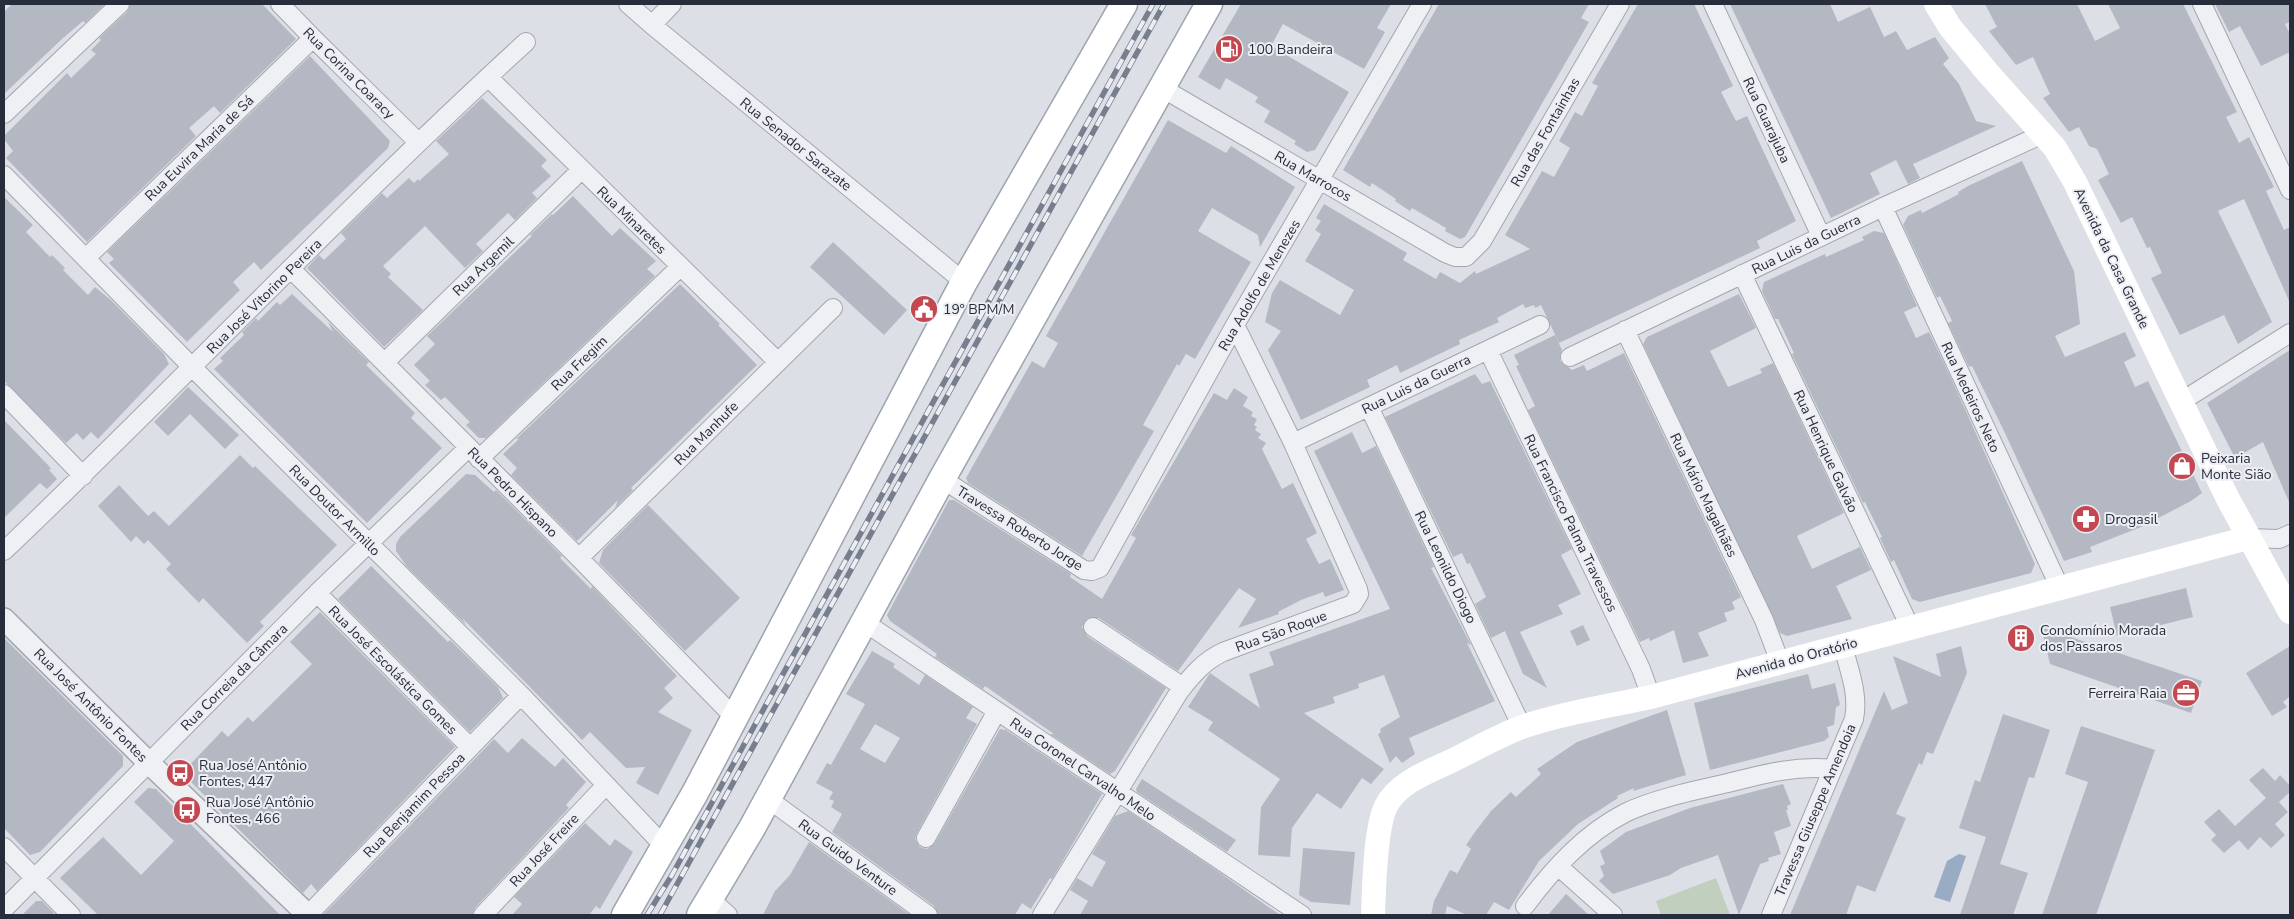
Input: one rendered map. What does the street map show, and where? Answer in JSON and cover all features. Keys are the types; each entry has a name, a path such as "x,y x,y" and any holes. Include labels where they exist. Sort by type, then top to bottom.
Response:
{"main road":[{"path":"634,911 665,847 964,282 1124,4"},
{"path":"713,910 768,799 942,479 1210,4"},
{"name":"Avenida da Casa Grande","path":"1936,4 1950,26 1988,73 2055,148 2074,182 2248,538"},
{"path":"2248,538 2290,612"},
{"name":"Avenida do Oratório","path":"1373,915 1380,824 1386,806 1398,792 1414,779 1522,727 1651,697 2248,538"}],"street":[{"path":"4,114 120,4"},
{"name":"Rua Corina Coaracy","path":"280,4 418,142"},
{"name":"Rua Senador Sarazate","path":"628,4 652,26 964,282"},
{"path":"652,26 672,4"},
{"name":"Rua Adolfo de Menezes","path":"1100,568 1235,325 1422,4"},
{"name":"Rua das Fontainhas","path":"1466,258 1482,241 1620,4"},
{"name":"Rua Guarajuba","path":"1713,4 1821,236"},
{"path":"2202,4 2290,190"},
{"name":"Rua Euvira Maria de Sá","path":"86,258 313,38"},
{"name":"Rua José Vitorino Pereira","path":"4,551 83,476 418,142 526,42"},
{"name":"Rua Minaretes","path":"488,77 778,362"},
{"name":"Rua Marrocos","path":"1162,88 1445,253 1455,257 1466,258"},
{"name":"Rua Luis da Guerra","path":"1570,357 1821,236 2043,134"},
{"name":"Rua Argemil","path":"385,362 581,170"},
{"name":"Rua Doutor Armillo","path":"4,175 192,367 521,695 665,847"},
{"name":"Rua Medeiros Neto","path":"1883,207 2060,588"},
{"name":"Rua Fregim","path":"474,453 680,267"},
{"name":"Rua Pedro Hispano","path":"291,269 579,558 734,717"},
{"name":"Rua Henrique Galvão","path":"1742,274 1911,629"},
{"name":"Rua Manhufe","path":"579,558 833,308"},
{"name":"Rua São Roque","path":"1042,915 1183,687 1210,658 1353,604 1357,600 1358,589 1293,443 1235,325"},
{"name":"Rua Luis da Guerra","path":"1293,443 1540,325"},
{"name":"Rua Mário Magalhães","path":"1625,330 1760,611 1780,662"},
{"path":"2182,401 2290,333"},
{"name":"Rua Francisco Palma Travessos","path":"1488,350 1641,669 1651,697"},
{"path":"4,394 83,476"},
{"name":"Rua Leonildo Diogo","path":"1369,407 1522,727"},
{"name":"Rua Correia da Câmara","path":"4,909 368,543 474,453"},
{"name":"Travessa Roberto Jorge","path":"942,479 1084,570 1092,571 1100,568"},
{"path":"2248,538 2279,539 2290,534"},
{"name":"Rua José Escolástica Gomes","path":"317,593 470,747"},
{"name":"Rua José Antônio Fontes","path":"4,619 149,763 308,915"},
{"name":"Rua Coronel Carvalho Melo","path":"864,622 1302,915"},
{"path":"1093,627 1183,687"},
{"name":"Travessa Giuseppe Amendoia","path":"1771,915 1854,719 1857,705 1843,646"},
{"name":"Rua Benjamim Pessoa","path":"308,915 521,695"},
{"path":"926,838 998,711"},
{"path":"1525,906 1558,866 1584,840 1625,813 1682,794 1785,769 1810,767 1833,769"},
{"name":"Rua José Freire","path":"483,915 606,785"},
{"name":"Rua Guido Venture","path":"768,799 928,915"},
{"path":"4,847 71,915"},
{"path":"1558,866 1613,915"}],"green space":[{"path":"1716,878 1730,915 1661,915 1656,901"}],"water":[{"path":"1959,854 1966,856 1950,902 1934,897 1947,861"}],"building":[{"path":"12,4 105,4 85,23 83,21 62,39 4,94 4,12"},
{"path":"130,4 262,4 296,39 220,113 214,106 189,128 196,136 87,242 6,158 13,151 4,139 4,136 67,73 71,78 96,54 91,50 101,40 99,38 127,12"},
{"path":"1241,4 1391,4 1377,28 1385,32 1364,69 1283,24 1271,46 1349,92 1315,150 1307,152 1294,144 1296,141 1264,122 1270,111 1255,102 1258,97 1226,78 1220,90 1198,77"},
{"path":"1439,4 1589,4 1581,18 1589,22 1465,237 1460,239 1445,231 1446,228 1412,208 1410,211 1372,183 1370,187 1343,170"},
{"path":"1638,4 1694,4 1733,86 1721,92 1736,121 1747,116 1796,221 1757,241 1760,248 1559,343 1541,305 1535,308 1534,305 1525,308 1523,304 1497,318 1499,322 1459,340 1460,344 1400,373 1397,365 1367,380 1370,387 1301,420 1268,350 1281,331 1265,322 1272,293 1280,280 1340,315 1354,290 1305,261 1321,234 1315,230 1321,221 1316,218 1324,204 1407,253 1403,260 1436,279 1440,272 1460,283 1475,271 1476,274 1530,249 1505,235 1542,171 1554,177 1570,148 1559,141 1575,112 1582,116 1598,86 1592,83"},
{"path":"1730,4 1830,4 1838,22 1870,7 1884,37 1896,31 1907,50 1935,37 1949,58 1943,64 1959,84 1976,121 1996,126 1913,164 1920,178 1908,184 1896,160 1870,173 1880,194 1831,218"},
{"path":"1985,4 2077,4 2095,41 2120,28 2108,4 2183,4 2237,112 2226,117 2239,143 2249,137 2274,187 2266,191 2284,230 2290,227 2290,303 2244,199 2218,211 2272,322 2238,344 2224,315 2180,335 2151,278 2162,273 2150,247 2147,248 2132,217 2121,223 2098,180 2109,174 2097,149 2089,146 2079,127 2069,132 2043,98 2050,94 2033,57 2016,65 1989,31 1997,27"},
{"path":"2215,4 2290,4 2290,22 2285,24 2290,34 2290,52 2261,66 2240,26 2229,32"},
{"path":"310,56 390,141 388,148 261,270 254,262 233,282 240,290 187,342 109,263 114,259 107,252"},
{"path":"482,98 547,160 541,166 551,176 532,193 537,198 515,220 508,213 476,244 483,251 465,268 425,226 383,266 391,274 388,277 423,310 384,347 307,268 319,255 324,260 346,239 341,233 382,193 387,198 409,178 414,183 418,179 419,181 449,154 436,141"},
{"path":"1168,120 1226,153 1231,146 1295,187 1260,247 1258,235 1212,208 1198,231 1251,262 1195,359 1186,354 1179,366 1177,364 1143,425 1154,431 1082,556 968,483 966,478 1032,361 1044,368 1058,343 1046,336"},
{"path":"2022,161 2074,271 2080,324 2055,336 2065,357 2125,332 2136,356 2124,362 2135,387 2148,381 2202,493 2191,501 2141,527 2090,547 2092,552 2064,561 2005,433 1972,366 1969,367 1948,323 1952,321 1940,296 1937,298 1903,225 1908,216 1921,210 1922,213 1959,194 1958,192 1968,186"},
{"path":"573,196 612,236 620,228 656,261 647,269 655,276 486,438 479,438 466,425 470,422 445,397 441,400 425,385 430,381 414,365 435,344 427,336 532,236 530,235"},
{"path":"4,197 33,225 26,232 50,257 52,255 65,268 63,270 88,295 95,287 112,301 164,354 169,364 98,439 91,432 83,440 77,433 66,443 4,381"},
{"path":"1874,231 1884,233 1917,306 1904,312 1916,338 1929,332 1950,376 2035,564 2031,573 1920,602 1912,599 1894,560 1891,562 1880,538 1882,537 1865,502 1863,503 1792,354 1794,353 1778,319 1775,319 1762,291 1764,282 1825,254 1826,257 1864,240 1862,237"},
{"path":"833,242 907,310 884,335 810,267"},
{"path":"680,284 757,365 631,488 633,490 615,508 618,500 577,541 511,475 517,468 503,454 519,439 516,439"},
{"path":"292,294 333,332 328,322 369,362 366,365 415,413 411,418 442,448 367,523 214,369 223,361 220,358 244,335 242,332 256,318 258,321 277,302 280,305"},
{"path":"1739,294 1756,328 1710,351 1728,387 1762,373 1760,369 1773,363 1844,513 1797,536 1812,569 1860,547 1871,570 1836,586 1852,619 1787,636 1780,633 1643,344 1647,337"},
{"path":"1555,335 1562,350 1560,361 1572,370 1584,365 1587,371 1624,353 1741,597 1732,602 1735,609 1724,613 1727,621 1698,633 1709,656 1683,663 1674,630 1650,641 1649,638 1640,642 1528,410 1535,406 1516,366 1519,365 1514,355"},
{"path":"2290,350 2290,504 2263,442 2235,458 2207,403"},
{"path":"1475,374 1482,384 1490,381 1572,549 1561,555 1581,594 1558,605 1563,614 1520,632 1547,688 1523,674 1505,631 1491,638 1475,604 1486,597 1470,563 1467,564 1462,553 1453,557 1385,417"},
{"path":"188,387 239,435 225,449 190,414 168,436 154,422"},
{"path":"1234,388 1248,397 1243,406 1253,412 1251,416 1257,419 1254,425 1257,427 1255,430 1261,434 1258,438 1266,443 1262,449 1282,489 1293,483 1317,533 1306,539 1319,564 1330,559 1344,590 1325,597 1323,592 1301,600 1278,612 1279,614 1238,628 1256,599 1239,588 1178,671 1099,618 1088,618 1082,627 1087,636 1166,688 1115,771 1110,774 1050,734 1054,734 985,686 983,689 935,657 937,654 890,621 887,615 949,500 954,500 1071,574 1070,577 1102,599 1136,538 1131,535 1214,393 1227,400"},
{"path":"4,420 48,465 51,469 49,470 57,479 47,489 40,483 4,518"},
{"path":"1352,432 1362,453 1376,446 1434,567 1431,568 1471,645 1467,643 1495,701 1409,738 1415,754 1402,763 1396,756 1390,763 1378,734 1381,732 1380,729 1400,717 1384,675 1358,684 1359,688 1333,697 1335,703 1304,713 1384,769 1371,784 1362,778 1341,809 1317,793 1292,828 1290,857 1258,855 1261,807 1280,779 1208,730 1213,722 1188,707 1210,673 1260,708 1249,674 1274,665 1269,652 1390,609 1314,451"},
{"path":"240,455 253,468 255,466 337,545 260,622 264,626 247,643 203,598 199,603 166,569 171,564 148,540 144,544 136,536 131,542 98,506 119,485 148,516 154,511 169,526"},
{"path":"466,474 475,475 494,492 496,490 562,556 560,558 591,589 592,586 677,676 664,688 673,698 658,712 692,730 658,795 636,783 645,767 626,768 590,732 582,740 462,618 466,625 407,567 396,551 396,544 400,537"},
{"path":"648,505 740,598 685,651 599,563 603,550"},
{"path":"371,566 448,642 450,640 498,687 503,698 470,732 338,599"},
{"path":"2186,588 2193,617 2117,636 2110,607"},
{"path":"320,612 455,747 317,891 311,884 303,893 182,773 222,731 228,737 248,717 253,722 312,664 290,642"},
{"path":"1583,625 1590,640 1577,646 1570,631"},
{"path":"2041,627 2202,681 2191,713 2050,664"},
{"path":"4,638 123,756 123,766 40,852 30,855 4,828"},
{"path":"1961,646 1967,673 1933,754 1927,752 1922,765 1919,763 1896,814 1906,818 1875,892 1857,885 1846,915 1790,915 1884,691 1892,710 1908,703 1893,656 1941,677 1936,654"},
{"path":"2290,646 2290,696 2283,702 2287,707 2272,716 2246,673"},
{"path":"872,651 895,664 893,667 919,685 925,675 973,707 966,718 977,724 917,833 915,839 920,847 927,849 935,843 1000,729 1006,730 1102,794 1052,879 1050,878 1031,909 1022,903 1015,915 938,915 934,906 832,832 842,814 831,807 834,801 829,799 833,792 816,783 827,763 831,765 865,704 846,694","holes":["875,724 900,738 885,763 860,749"]},
{"path":"1808,674 1812,689 1835,683 1840,705 1836,707 1834,725 1827,727 1829,737 1824,741 1710,770 1694,703"},
{"path":"1667,710 1686,775 1633,791 1634,788 1617,796 1618,798 1578,824 1539,861 1509,910 1494,902 1486,915 1467,915 1447,906 1445,915 1431,915 1434,901 1450,870 1457,873 1456,876 1471,849 1466,845 1475,832 1491,811 1511,792 1516,797 1541,774 1537,769 1577,742"},
{"path":"2003,714 2050,730 2034,778 2029,777 2000,864 2028,873 2013,915 1960,915 1986,837 1959,828 1975,780 1980,782"},
{"path":"2081,726 2155,750 2096,915 2042,915 2088,782 2065,774"},
{"path":"522,738 555,767 563,758 586,782 566,805 569,808 475,908 473,915 323,915 494,739 508,753"},
{"path":"2263,768 2275,781 2280,775 2290,786 2290,792 2279,802 2288,812 2275,824 2285,835 2271,848 2260,837 2248,850 2239,840 2224,853 2211,840 2216,835 2204,822 2219,809 2235,826 2266,798 2249,780"},
{"path":"1142,779 1236,840 1227,852 1137,792 1136,789"},
{"path":"1783,784 1791,804 1787,806 1788,810 1786,810 1791,826 1774,832 1781,854 1768,858 1769,861 1760,864 1739,915 1718,855 1681,868 1670,875 1613,894 1599,881 1604,876 1600,866 1605,864 1600,851 1626,832 1690,808"},
{"path":"148,788 156,789 280,915 98,915 60,878 103,837 141,875 174,841 134,802"},
{"path":"1128,811 1280,915 1080,915 1088,901 1070,890 1077,878 1092,887 1106,862 1092,854 1115,816"},
{"path":"585,823 610,846 615,839 633,852 600,909 596,906 589,915 512,915 522,904 514,897"},
{"path":"809,842 910,915 763,915 775,891 790,875"},
{"path":"1303,848 1355,852 1350,905 1311,902 1299,895"},
{"path":"1566,894 1589,915 1548,915"},
{"path":"36,901 42,901 54,913 52,915 22,915"}],"railway":[{"path":"647,915 672,875 1153,4"},
{"path":"660,915 1164,4"}],"place":[{"name":"100 Bandeira","path":"1229,49"},
{"name":"19º BPM/M","path":"924,309"},
{"name":"Peixaria Monte Sião","path":"2182,466"},
{"name":"Drogasil","path":"2086,519"},
{"name":"Condomínio Morada dos Passaros","path":"2021,638"},
{"name":"Ferreira Raia","path":"2186,693"},
{"name":"Rua José Antônio Fontes, 447","path":"180,773"},
{"name":"Rua José Antônio Fontes, 466","path":"187,810"}]}
